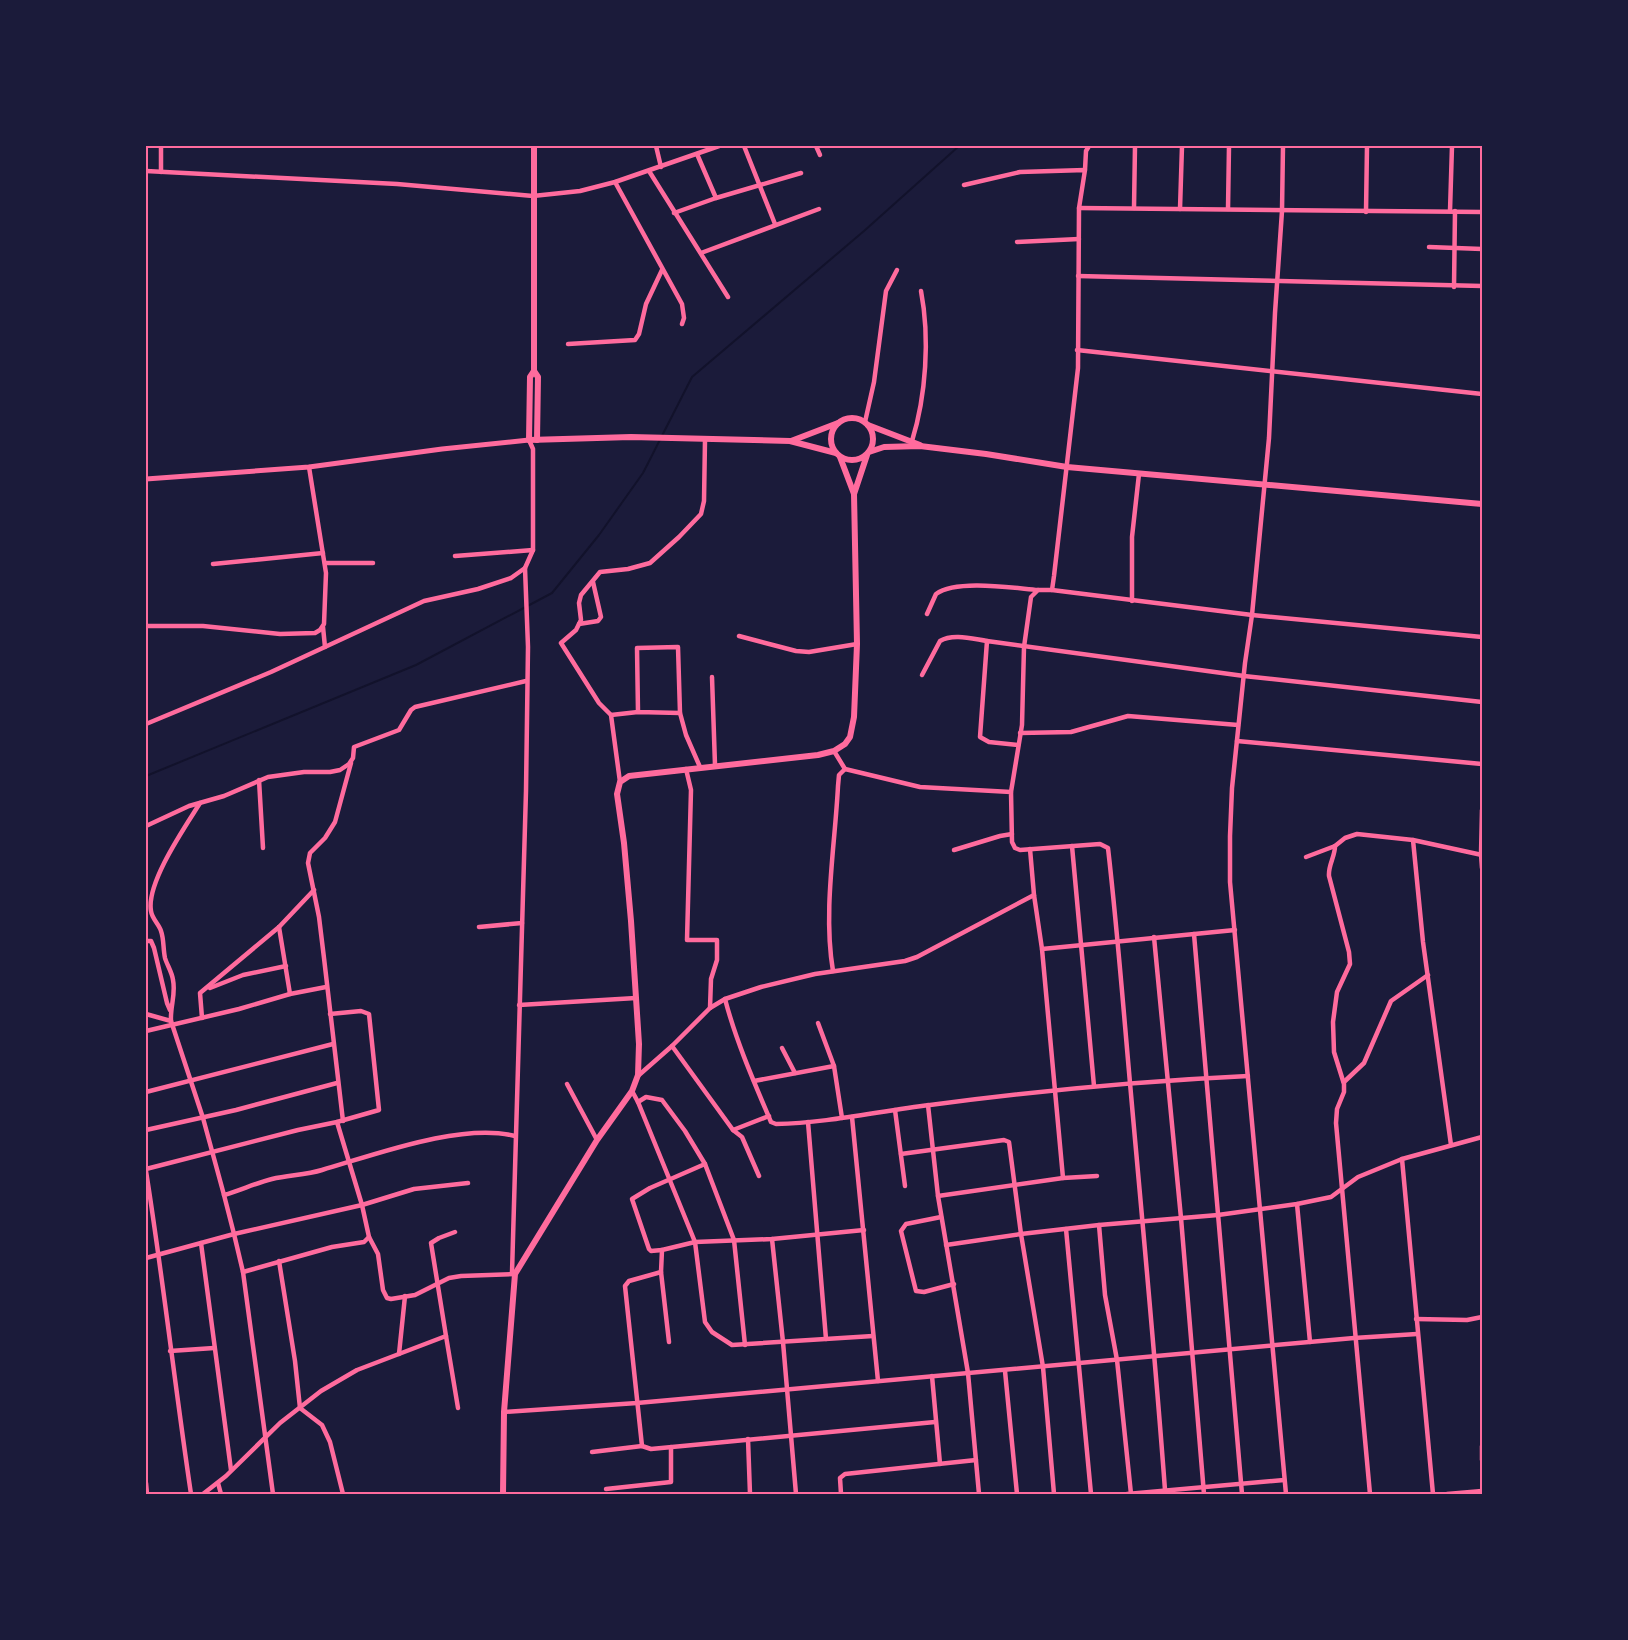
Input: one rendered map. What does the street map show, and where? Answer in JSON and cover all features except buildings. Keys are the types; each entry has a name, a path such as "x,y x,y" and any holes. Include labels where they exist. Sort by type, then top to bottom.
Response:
{"main road":[{"path":"534,146 534,371 530,377 533,440 631,437 790,441 845,459 856,460 884,447 920,446 986,454 1067,468 1482,504"},
{"path":"790,441 850,418 920,446"},
{"path":"839,423 832,434 831,441 854,494"},
{"path":"503,1494 504,1412 513,1273 597,1140 632,1090 638,1075 636,998 624,843 617,794 620,783 629,776 818,755 834,751 845,744 853,729 857,644 854,494 874,441 872,430 866,423"}],"street":[{"path":"161,146 161,172"},
{"path":"656,146 661,167"},
{"path":"146,171 398,184 533,196 580,191 615,182 719,146"},
{"path":"744,146 775,224"},
{"path":"816,146 820,155"},
{"path":"1052,590 1076,388 1079,208 1086,151 1089,146"},
{"path":"1134,208 1135,146"},
{"path":"1180,209 1182,146"},
{"path":"1228,209 1229,146"},
{"path":"1283,146 1282,211 1266,484 1238,725 1230,836 1230,882 1286,1494"},
{"path":"1366,212 1367,146"},
{"path":"1452,146 1454,287"},
{"path":"697,154 716,198"},
{"path":"964,185 1020,172 1085,170"},
{"path":"649,171 728,297"},
{"path":"674,213 801,173"},
{"path":"615,182 682,304 684,318 682,324"},
{"path":"1079,208 1482,212"},
{"path":"701,253 819,209"},
{"path":"1017,242 1079,238"},
{"path":"1429,248 1482,249"},
{"path":"568,344 635,340 639,334 646,304 662,270"},
{"path":"866,423 886,291 897,270"},
{"path":"1078,276 1482,286"},
{"path":"912,441 918,420 924,378 924,316 921,291"},
{"path":"1077,350 1482,394"},
{"path":"146,479 309,466 533,440 533,550 525,568 511,578 478,589 424,601 326,647 146,724"},
{"path":"620,783 611,715 599,703 561,643 576,630 579,624 579,603 582,594 600,572 628,569 650,563 701,514 704,501 705,440"},
{"path":"309,466 325,563 326,581 322,627 326,647"},
{"path":"1132,601 1132,537 1139,474"},
{"path":"455,556 533,550"},
{"path":"213,564 323,553"},
{"path":"325,563 373,563"},
{"path":"525,568 528,647 526,791 514,1136 513,1273 449,1278 415,1295 391,1299 385,1295 378,1254 369,1238 362,1205 348,1162 340,1122 324,958 308,857 325,838 335,822 354,747 399,730 415,707 526,681"},
{"path":"579,624 598,621 601,617 593,582"},
{"path":"927,614 936,594 951,588 985,585 1052,590 1252,615 1482,637"},
{"path":"1041,590 1035,592 1031,597 1024,647 1020,733 1011,792 1013,845 1020,850 1100,844 1108,848 1119,941 1144,1221 1165,1490"},
{"path":"146,626 203,626 280,634 315,633 322,627"},
{"path":"739,636 796,651 809,652 857,644"},
{"path":"922,675 940,641 954,637 1244,676 1482,702"},
{"path":"987,641 980,737 989,742 1018,745"},
{"path":"638,712 637,648 677,647 679,650 680,713 686,735 700,767"},
{"path":"712,677 715,765"},
{"path":"611,715 638,712 680,713"},
{"path":"1020,733 1071,732 1128,716 1238,725"},
{"path":"1237,741 1482,764"},
{"path":"834,751 845,769 920,787 1011,792"},
{"path":"146,826 268,777 304,772 330,772 345,767 353,758"},
{"path":"686,769 691,790 687,940 717,940 717,960 711,979 710,1008"},
{"path":"833,971 829,940 830,903 839,775 845,769"},
{"path":"259,780 263,848"},
{"path":"170,1010 173,1001 173,981 165,957 161,929 152,916 150,902 161,869 200,803"},
{"path":"1482,811 1482,868"},
{"path":"954,850 1012,834"},
{"path":"1306,857 1335,846 1345,838 1357,834 1413,840 1482,854"},
{"path":"1413,840 1428,975 1451,1145"},
{"path":"1072,846 1094,1086"},
{"path":"1335,846 1328,869 1350,964 1337,992 1333,1022 1334,1052 1344,1082 1344,1092 1336,1114 1354,1338 1370,1494"},
{"path":"1030,849 1042,949 1063,1178"},
{"path":"202,1018 200,993 279,927 314,890"},
{"path":"638,1075 672,1046 710,1008 725,999 761,987 833,971 897,963 917,957 1034,895"},
{"path":"479,927 522,923"},
{"path":"279,927 290,993"},
{"path":"1042,949 1234,930"},
{"path":"1194,934 1242,1494"},
{"path":"1154,937 1204,1494"},
{"path":"146,941 151,941 154,948 166,1003 213,1152 243,1272 273,1494"},
{"path":"205,990 243,975 286,966"},
{"path":"1344,1082 1364,1063 1392,1001 1428,975"},
{"path":"146,1031 290,993 326,987"},
{"path":"519,1005 636,998"},
{"path":"725,999 754,1081 773,1124 852,1117 928,1105 1130,1082 1248,1076"},
{"path":"191,1494 146,1170 298,1130 340,1122 379,1110 369,1014 361,1011 330,1014"},
{"path":"146,1014 172,1023"},
{"path":"818,1023 834,1066 842,1118"},
{"path":"146,1092 333,1044"},
{"path":"672,1046 733,1130 743,1139 759,1176"},
{"path":"782,1048 795,1073"},
{"path":"754,1081 834,1066"},
{"path":"146,1130 203,1118 338,1083"},
{"path":"567,1084 597,1140"},
{"path":"632,1090 695,1242 705,1322 712,1332 732,1345 873,1336"},
{"path":"638,1102 646,1097 662,1100 685,1131 705,1164 734,1240 745,1345"},
{"path":"928,1105 938,1196 968,1373 979,1494"},
{"path":"895,1110 905,1186"},
{"path":"733,1130 769,1116"},
{"path":"852,1117 878,1381"},
{"path":"808,1122 826,1339"},
{"path":"224,1195 273,1179 319,1171 428,1141 494,1132 514,1136"},
{"path":"946,1245 1021,1234 1218,1215 1297,1204 1331,1197 1358,1178 1402,1159 1482,1137"},
{"path":"901,1154 1007,1140 1009,1142 1021,1234 1043,1367 1054,1494"},
{"path":"1402,1159 1433,1494"},
{"path":"705,1164 650,1188 632,1199 649,1249 662,1250 695,1242 772,1239 864,1230"},
{"path":"938,1196 1015,1184 1097,1176"},
{"path":"146,1258 234,1234 362,1205 394,1193 468,1183"},
{"path":"1297,1204 1310,1342"},
{"path":"942,1217 906,1224 901,1231 916,1291 924,1292 954,1284"},
{"path":"1099,1225 1105,1294 1118,1360 1129,1494 1284,1480"},
{"path":"1066,1229 1091,1494"},
{"path":"455,1232 431,1243 458,1408"},
{"path":"243,1272 332,1247 364,1242 369,1238"},
{"path":"772,1239 796,1494"},
{"path":"201,1243 231,1470"},
{"path":"662,1250 661,1272 669,1342"},
{"path":"279,1261 300,1408 322,1425 330,1442 343,1494"},
{"path":"642,1446 625,1286 629,1281 661,1272"},
{"path":"399,1354 405,1296"},
{"path":"1416,1319 1467,1320 1482,1317"},
{"path":"504,1412 637,1403 1005,1371 1191,1352 1418,1334"},
{"path":"203,1494 218,1483 264,1438 337,1381 357,1370 447,1336"},
{"path":"170,1352 214,1348"},
{"path":"1005,1371 1017,1494"},
{"path":"932,1376 940,1464"},
{"path":"592,1452 642,1446 647,1449 671,1447 935,1422"},
{"path":"748,1439 750,1494"},
{"path":"1482,1446 1482,1460"},
{"path":"606,1489 670,1482 671,1447"},
{"path":"841,1494 840,1478 845,1474 976,1460"},
{"path":"146,1483 147,1494"},
{"path":"218,1483 221,1494"},
{"path":"1447,1494 1482,1491"}],"waterway":[{"path":"146,776 416,665 552,593 599,535 643,473 692,377 864,231 959,146"}]}
